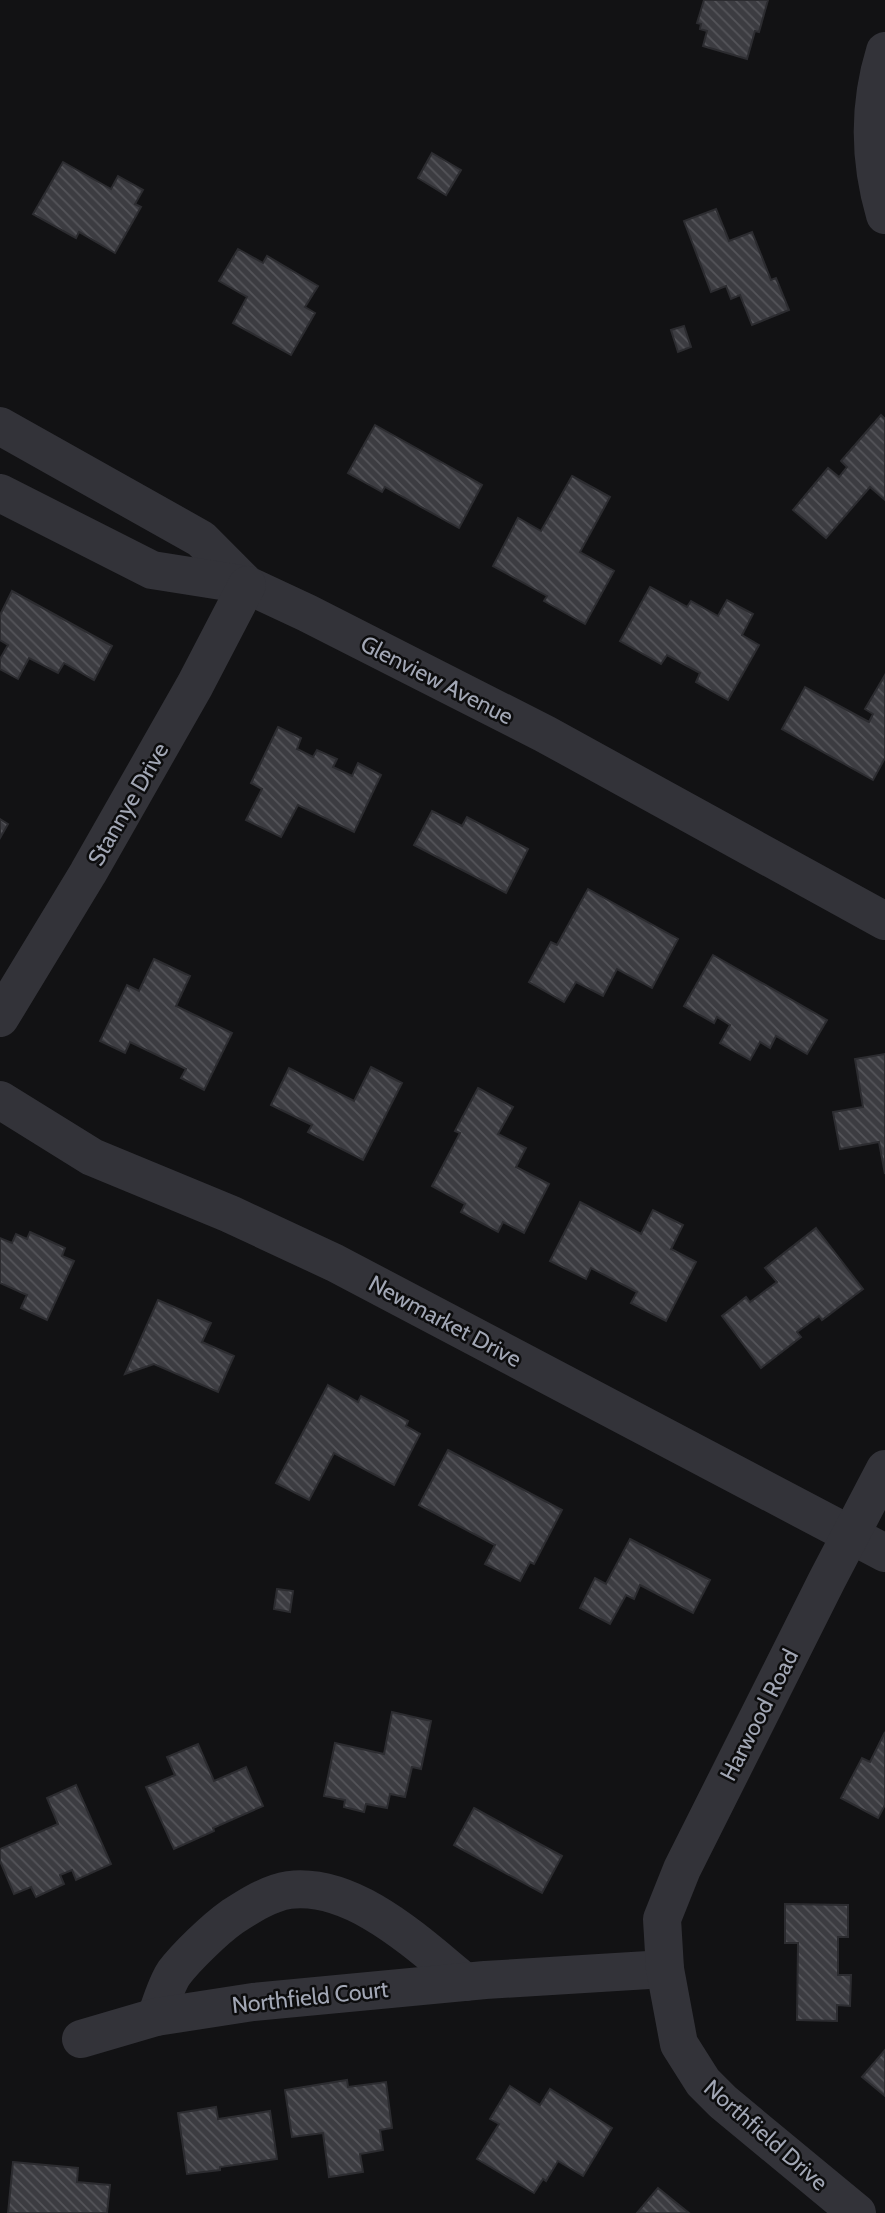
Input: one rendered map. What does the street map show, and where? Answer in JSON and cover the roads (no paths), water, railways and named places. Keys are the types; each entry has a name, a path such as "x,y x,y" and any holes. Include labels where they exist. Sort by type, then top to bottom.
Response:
{"street":[{"path":"885,51 873,102 872,132 873,162 885,215"},
{"name":"Glenview Avenue","path":"0,426 201,539 247,585 545,734 885,921"},
{"path":"0,493 152,570 247,585"},
{"name":"Stannye Drive","path":"0,1018 88,873 189,697 247,585"},
{"name":"Newmarket Drive","path":"0,1100 92,1157 230,1214 335,1263 885,1553"},
{"name":"Harwood Road","path":"665,1969 662,1919 682,1869 885,1469"},
{"path":"156,2017 173,1974 219,1926 253,1903 287,1890 316,1889 352,1901 404,1932 465,1982"},
{"name":"Northfield Court","path":"81,2039 156,2017 253,2002 465,1982 665,1969"},
{"name":"Northfield Drive","path":"665,1969 679,2045 703,2082 723,2102 858,2213"}]}
